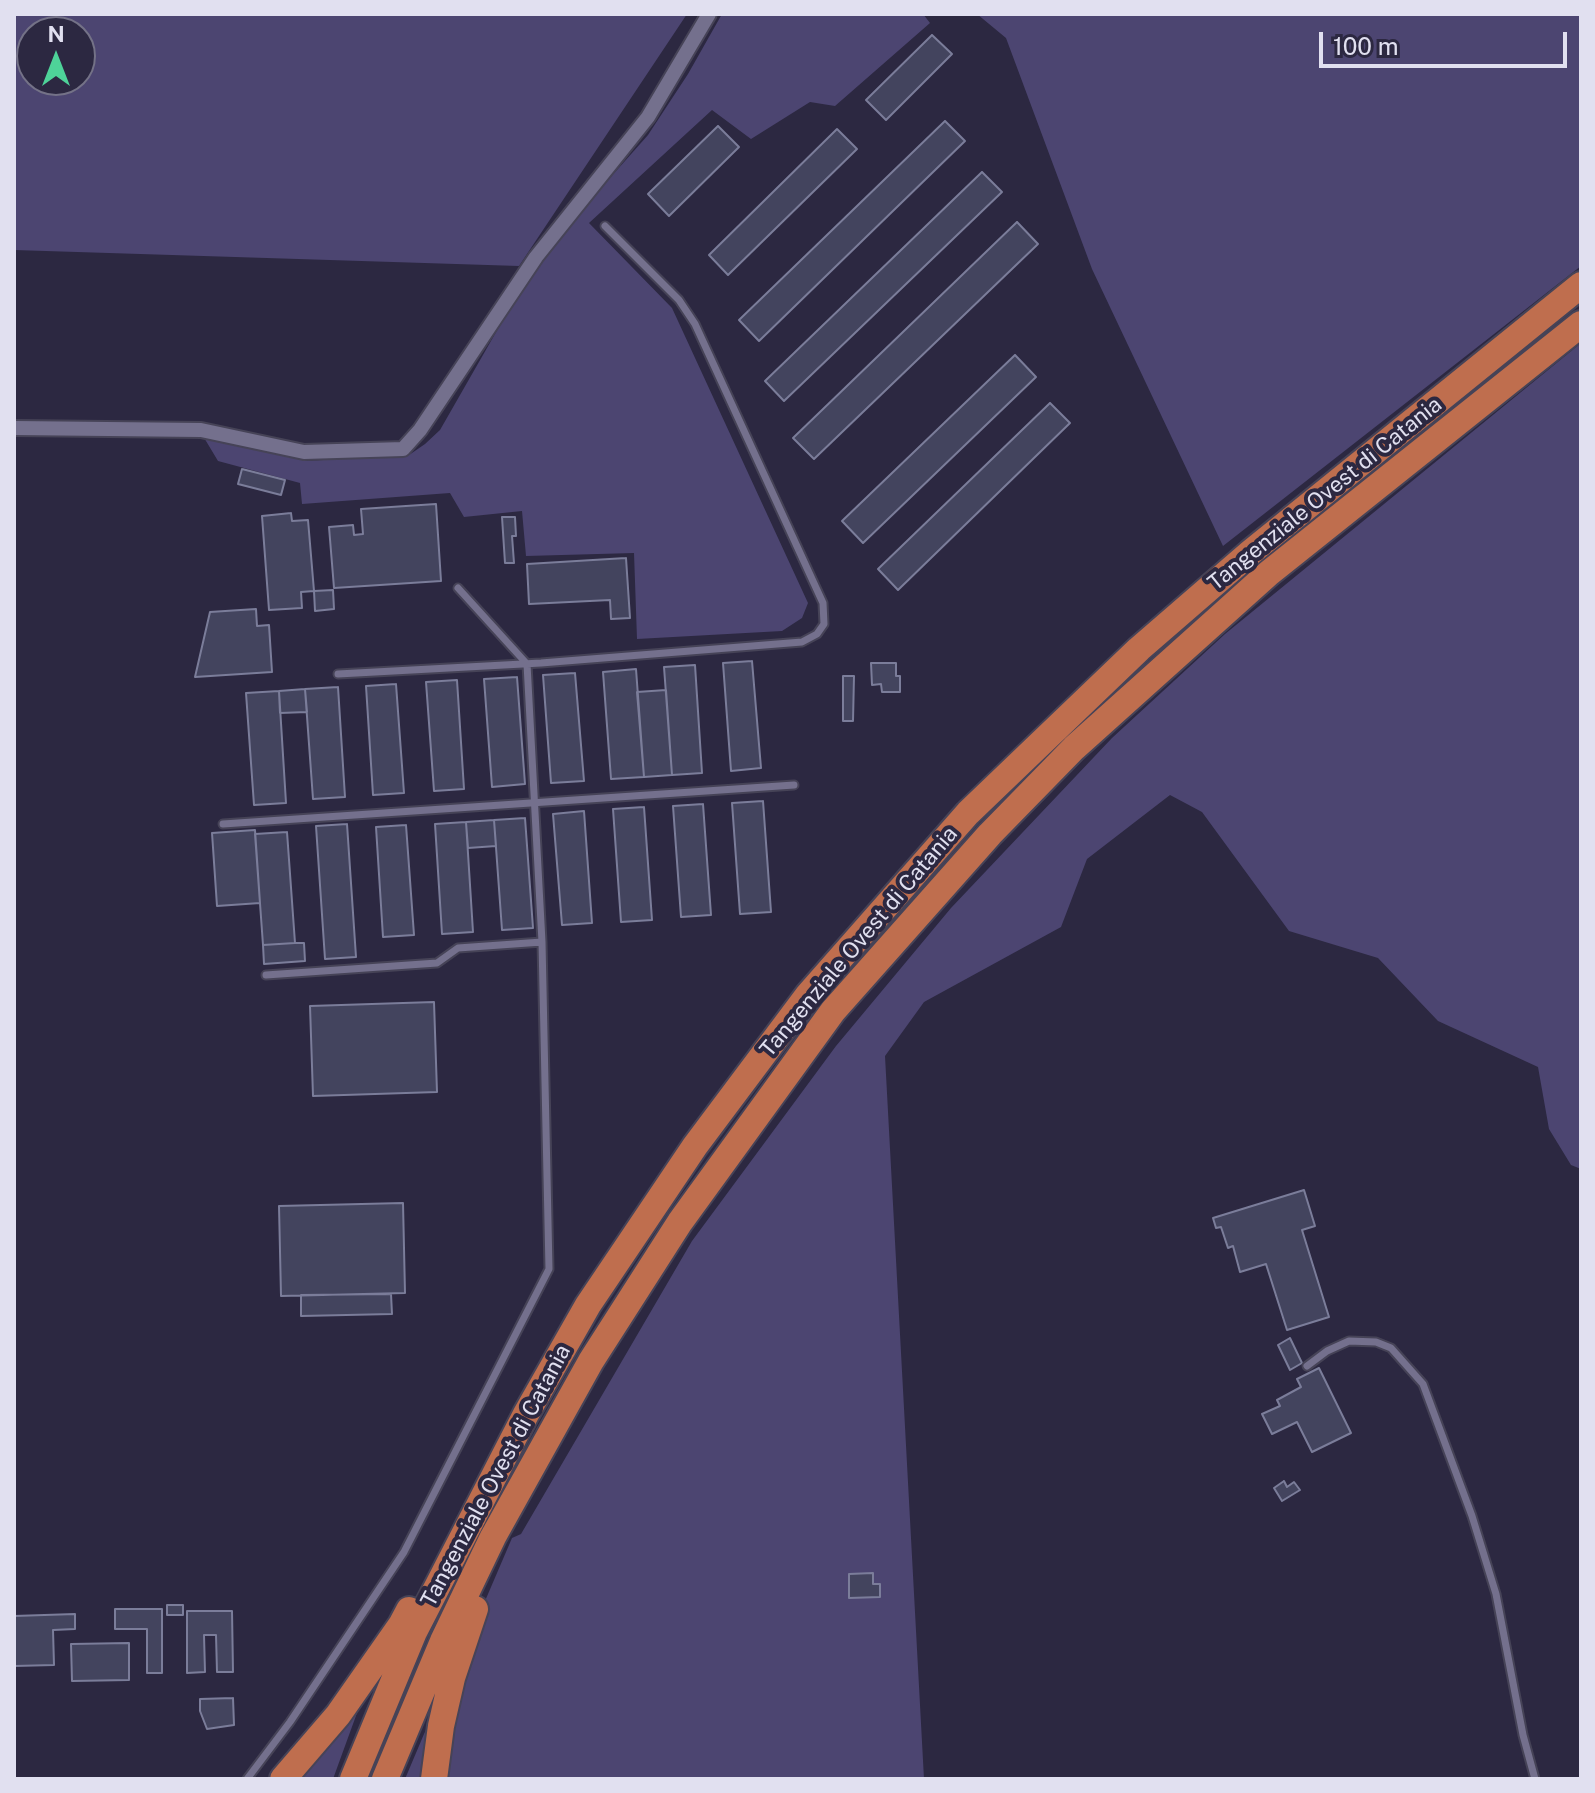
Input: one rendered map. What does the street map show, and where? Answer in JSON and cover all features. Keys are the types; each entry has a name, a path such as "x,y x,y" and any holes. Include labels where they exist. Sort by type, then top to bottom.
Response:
{"highway":[{"name":"Tangenziale Ovest di Catania","path":"353,1779 414,1632 526,1414 588,1305 695,1146 808,995 968,813 1139,649 1239,561 1581,285"},
{"name":"Tangenziale Ovest di Catania","path":"385,1779 443,1641 493,1537 567,1402 634,1291 721,1162 833,1011 990,834 1074,748 1269,573 1581,324"},
{"path":"434,1779 447,1702 468,1625 515,1524 596,1377 634,1291"},
{"path":"283,1779 338,1715 401,1625 440,1551 526,1414"}],"street":[{"path":"14,428 201,430 304,452 403,449 420,430 536,257 648,117 709,14"}],"lane":[{"path":"338,674 527,664 802,642 817,634 824,624 823,603 695,324 679,300 605,226"},
{"path":"247,1779 290,1722 404,1552 549,1269 542,942 527,664 458,588"},
{"path":"223,824 794,785"},
{"path":"266,975 437,963 458,948 542,942"},
{"path":"1307,1366 1327,1351 1349,1341 1376,1342 1391,1348 1423,1384 1472,1516 1496,1594 1523,1735 1535,1779"}],"shaded area":[{"path":"14,14 687,14 519,266 14,250"},
{"path":"722,14 923,14 930,23 835,106 810,102 751,139 712,110 589,223 672,308 808,603 802,618 782,631 637,639 634,553 526,556 522,511 464,517 450,493 302,504 300,483 218,461 203,436 306,461 409,455 425,444 440,430 515,299 577,215 648,135"},
{"path":"977,14 1581,14 1581,266 1223,546 1092,269 1006,38"},
{"path":"1581,343 1581,1169 1571,1165 1549,1129 1538,1067 1438,1021 1378,958 1289,931 1202,812 1170,795 1087,859 1061,927 924,1002 885,1056 924,1779 441,1779 473,1629 512,1538 521,1534 692,1241 836,1046 951,908 1112,738 1225,634"},
{"path":"361,1702 333,1779 295,1779"},
{"path":"433,1716 428,1779 405,1779 424,1734"}],"building":[{"path":"932,35 952,54 886,120 866,100"},
{"path":"945,121 965,141 759,341 739,320"},
{"path":"718,126 739,147 669,216 648,194"},
{"path":"837,129 857,149 728,275 709,255"},
{"path":"982,172 1002,192 784,401 765,381"},
{"path":"1017,222 1038,244 814,459 793,438"},
{"path":"1015,355 1036,377 863,543 842,521"},
{"path":"1050,403 1070,423 898,590 878,569"},
{"path":"242,469 285,480 281,495 238,484"},
{"path":"436,504 441,581 334,588 329,527 353,525 354,535 363,534 361,509"},
{"path":"291,513 292,521 308,520 314,591 301,592 302,608 269,610 262,516"},
{"path":"502,517 515,517 516,536 512,536 514,563 505,563"},
{"path":"626,558 630,618 611,619 610,600 529,604 527,564"},
{"path":"333,590 334,609 315,611 314,591"},
{"path":"256,609 257,626 269,625 272,672 195,677 210,612"},
{"path":"752,661 761,768 731,771 723,663"},
{"path":"871,663 896,663 900,692 882,692 881,684 872,685"},
{"path":"695,665 702,773 672,775 664,667"},
{"path":"636,669 644,777 611,779 603,672"},
{"path":"575,673 584,781 551,783 543,675"},
{"path":"843,676 854,676 853,721 843,721"},
{"path":"517,677 525,784 492,787 484,679"},
{"path":"457,680 464,789 434,791 426,682"},
{"path":"396,684 404,793 373,795 366,686"},
{"path":"338,687 345,797 313,799 305,689"},
{"path":"305,689 307,712 280,713 279,691"},
{"path":"666,690 672,775 644,777 637,692"},
{"path":"279,691 286,803 254,805 246,693"},
{"path":"763,801 771,912 740,914 732,803"},
{"path":"703,804 711,915 681,917 673,806"},
{"path":"644,807 652,920 621,922 613,809"},
{"path":"584,811 592,923 562,925 553,814"},
{"path":"525,818 533,928 502,930 494,820"},
{"path":"494,820 496,846 468,848 466,822"},
{"path":"466,822 473,932 442,934 435,824"},
{"path":"347,824 356,957 325,959 316,826"},
{"path":"406,825 414,935 383,937 376,827"},
{"path":"255,830 260,903 217,906 212,833"},
{"path":"287,832 295,943 263,945 255,834"},
{"path":"304,943 305,961 264,964 263,945"},
{"path":"434,1002 437,1092 313,1096 310,1006"},
{"path":"1304,1190 1315,1226 1302,1230 1329,1317 1287,1330 1266,1264 1240,1272 1233,1246 1228,1248 1221,1227 1216,1228 1213,1218"},
{"path":"403,1203 405,1293 281,1296 279,1206"},
{"path":"391,1294 392,1314 301,1316 301,1295"},
{"path":"1290,1338 1302,1363 1290,1370 1278,1345"},
{"path":"1319,1368 1351,1433 1312,1452 1297,1422 1272,1434 1262,1414 1280,1406 1277,1400 1301,1387 1297,1379"},
{"path":"1284,1481 1287,1487 1294,1482 1300,1490 1282,1501 1274,1488"},
{"path":"873,1573 873,1584 880,1584 880,1597 849,1598 849,1574"},
{"path":"167,1605 183,1605 183,1615 167,1615"},
{"path":"115,1609 162,1609 162,1673 147,1673 147,1629 115,1629"},
{"path":"187,1611 232,1611 233,1672 217,1672 216,1635 204,1635 205,1672 187,1673"},
{"path":"75,1614 75,1629 53,1630 54,1665 14,1666 14,1616"},
{"path":"129,1643 129,1680 72,1681 71,1644"},
{"path":"233,1698 234,1725 207,1729 200,1711 200,1699"}]}
